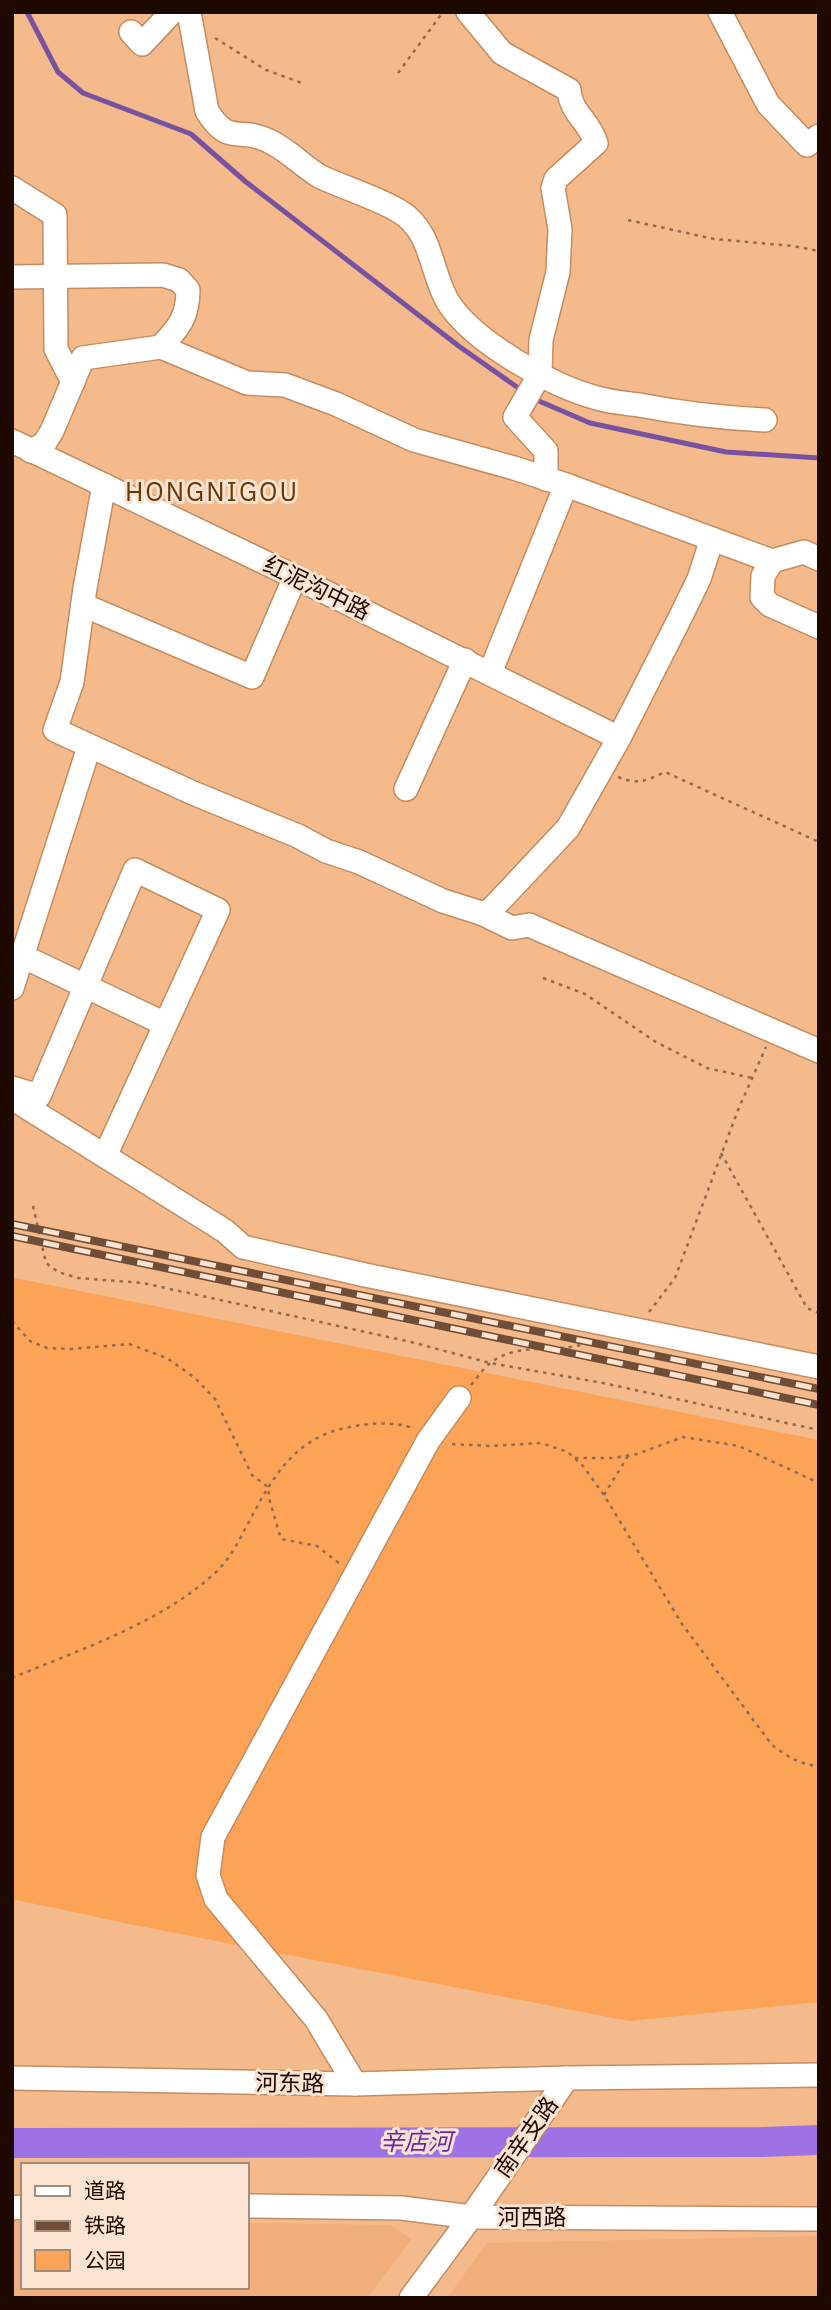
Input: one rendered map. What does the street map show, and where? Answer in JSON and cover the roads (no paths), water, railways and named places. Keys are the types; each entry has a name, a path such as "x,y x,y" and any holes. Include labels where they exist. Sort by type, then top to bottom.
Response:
{"street":[{"path":"468,12 502,53 569,90 570,103 592,130 596,143 556,179 553,188 560,229 558,272 541,340 537,379 515,417 546,451 556,482 490,673"},
{"path":"720,12 768,104 807,145 819,136"},
{"path":"131,32 142,44 183,13 207,111 215,125 225,133 265,139 291,153 319,176 401,212 419,229 430,251 447,300 463,321 537,379 596,398 720,418 765,420"},
{"path":"12,188 55,215 56,349 73,382"},
{"path":"12,277 163,275 178,280 188,290 188,307 176,330 161,347"},
{"path":"22,446 44,444 83,358 161,347 247,383 285,385 336,404 414,440 556,482 772,561 804,552 819,559"},
{"name":"红泥沟中路","path":"22,446 465,660 619,738"},
{"path":"104,485 72,681 55,730 443,901 481,913 512,928 529,925 819,1051"},
{"path":"481,913 490,911 568,828 619,738 699,579 712,539"},
{"path":"772,561 763,576 762,597 770,605 819,627"},
{"path":"83,605 252,677 295,577"},
{"path":"406,789 465,660"},
{"path":"12,988 89,747"},
{"path":"12,1088 39,1096 135,870 218,910 104,1156"},
{"path":"22,956 165,1024"},
{"path":"12,1098 225,1231 243,1247 365,1275 819,1367"},
{"path":"355,2084 316,2019 216,1899 208,1875 213,1837 433,1434 459,1398"},
{"name":"南辛支路","path":"411,2298 488,2194 567,2078 819,2075"},
{"name":"河东路","path":"12,2078 355,2084 567,2078"},
{"name":"河西路","path":"248,2206 402,2208 471,2217 819,2219"}],"waterway":[{"path":"27,12 58,72 83,93 191,134 246,182 460,347 524,392"},
{"path":"532,398 590,423 726,452 819,458"},
{"name":"辛店河","path":"12,2143 819,2140"}],"railway":[{"path":"12,1224 819,1389"},
{"path":"12,1236 819,1405"}],"district":[{"name":"HONGNIGOU","path":"212,492"}]}
